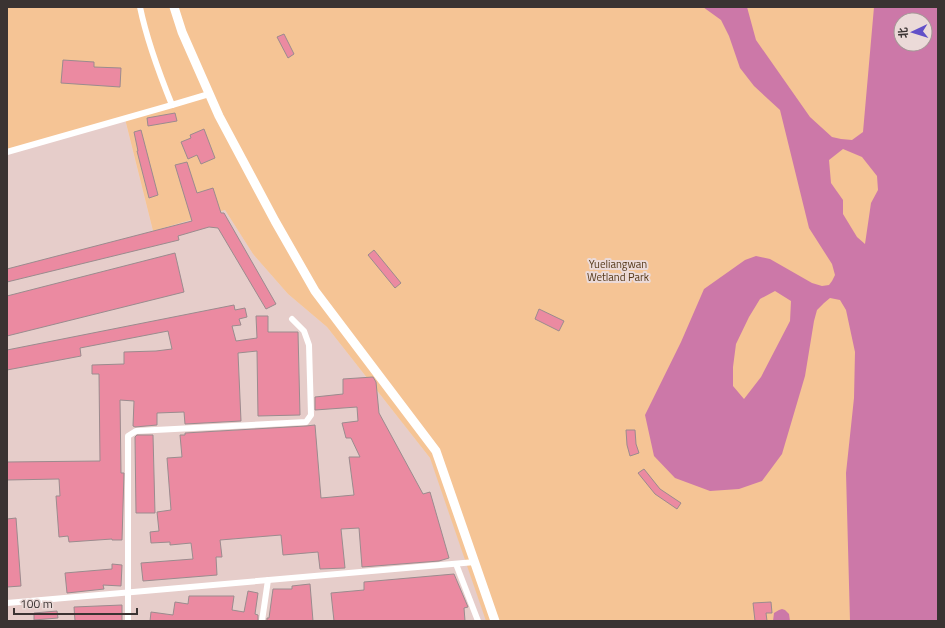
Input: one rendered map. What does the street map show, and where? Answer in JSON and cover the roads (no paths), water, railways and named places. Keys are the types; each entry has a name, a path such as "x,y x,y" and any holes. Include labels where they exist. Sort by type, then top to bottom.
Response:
{"street":[{"path":"140,7 144,28 172,105"},
{"path":"174,7 182,32 219,116 275,221 315,291 436,451 496,621"},
{"path":"7,152 209,94"},
{"path":"128,621 128,436 136,431 306,422 311,415 309,345 304,331 292,319"},
{"path":"7,603 475,562"},
{"path":"456,564 478,621"},
{"path":"262,621 268,580"}],"park label":[{"name":"Yueliangwan Wetland Park","path":"618,270"}]}
